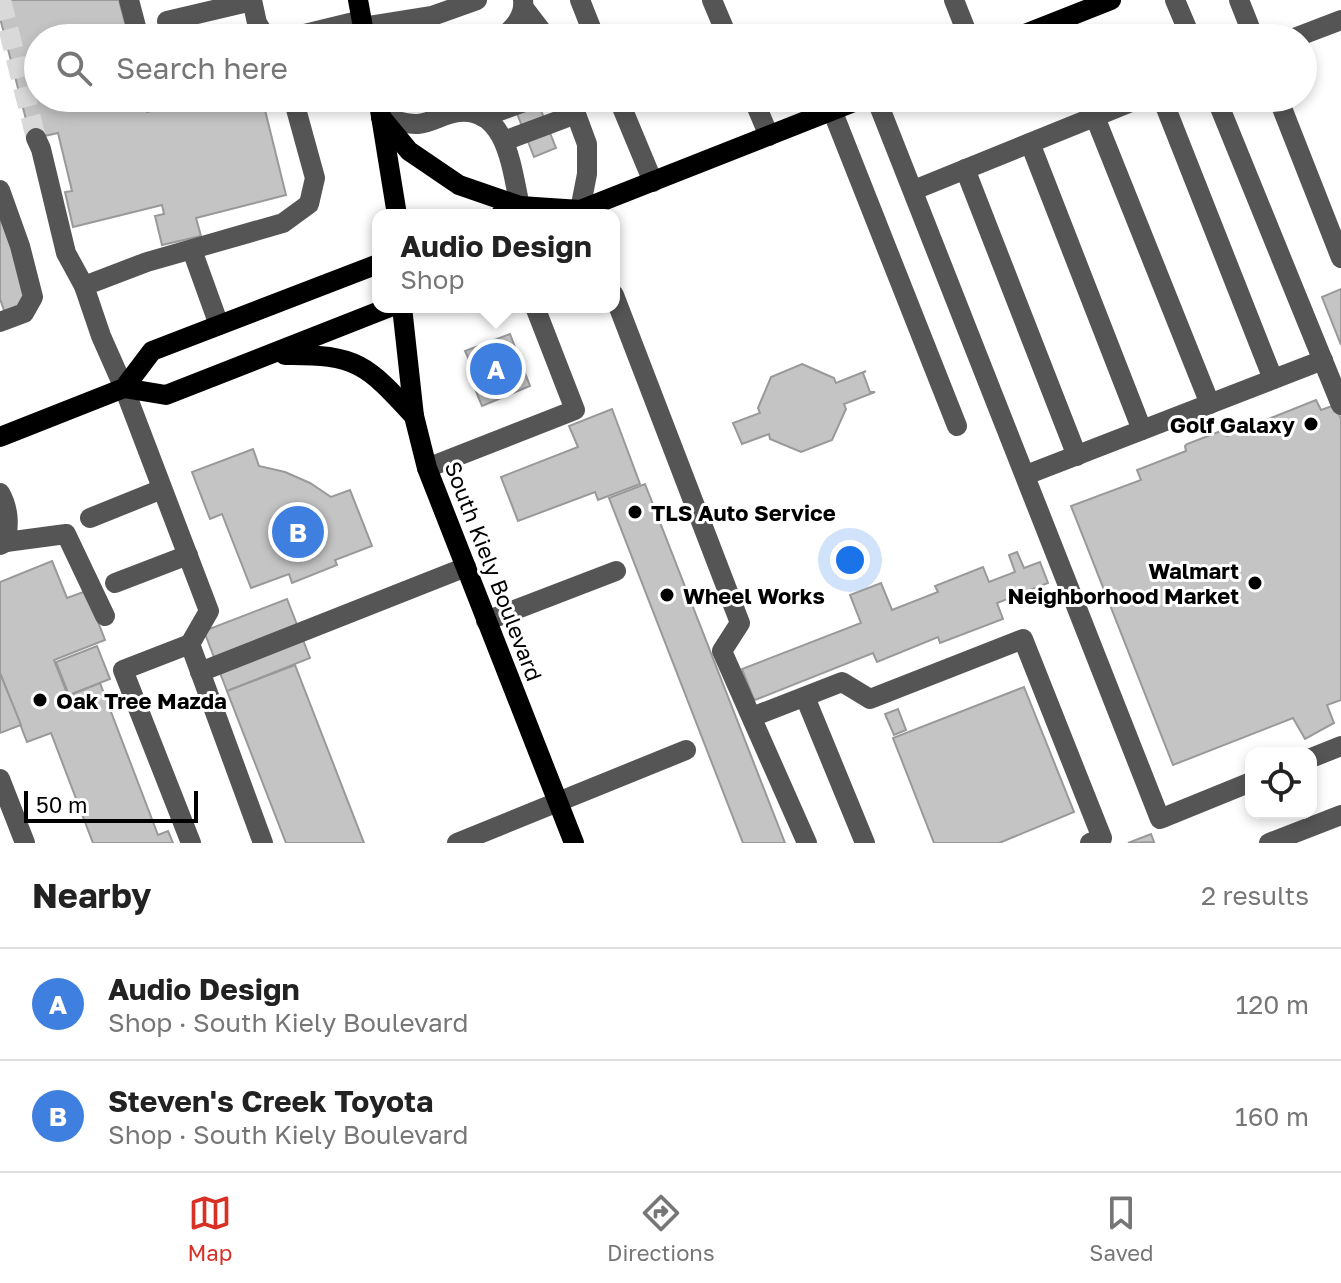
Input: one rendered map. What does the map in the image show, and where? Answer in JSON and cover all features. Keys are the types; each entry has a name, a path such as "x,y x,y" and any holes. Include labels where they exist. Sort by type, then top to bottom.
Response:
{"main road":[{"path":"1050,24 1111,0"},
{"path":"381,112 396,209"},
{"path":"383,112 409,151 459,185 520,206 545,209"},
{"path":"589,209 827,112"},
{"path":"513,209 520,206"},
{"path":"124,388 152,351 372,266"},
{"path":"0,437 124,388 166,395 375,313"},
{"name":"South Kiely Boulevard","path":"403,313 414,416 427,468 574,843"},
{"path":"269,355 322,354 353,361 383,382 414,416"}],"street":[{"path":"129,0 135,24"},
{"path":"167,21 252,0 258,24"},
{"path":"362,21 432,16 477,0"},
{"path":"580,0 589,24"},
{"path":"712,0 722,24"},
{"path":"954,0 963,24"},
{"path":"1175,0 1185,24"},
{"path":"1239,0 1248,24"},
{"path":"515,24 523,4"},
{"path":"523,4 537,24"},
{"path":"1317,29 1341,20"},
{"path":"84,286 147,262 283,223 309,204 315,178 297,112"},
{"path":"390,112 417,125 458,112"},
{"path":"478,112 497,128 504,141 520,206"},
{"path":"504,141 561,112"},
{"path":"575,112 587,144 587,174 580,209"},
{"path":"624,112 653,182"},
{"path":"759,112 769,136"},
{"path":"833,112 957,426"},
{"path":"882,112 1160,819 1245,784"},
{"path":"914,190 1107,112"},
{"path":"1168,112 1273,379"},
{"path":"1222,112 1341,405"},
{"path":"1284,112 1341,258"},
{"path":"1095,117 1210,404"},
{"path":"36,138 66,253 84,286 209,611 190,644 123,670 191,843"},
{"path":"1030,143 1142,430"},
{"path":"965,169 1077,456"},
{"path":"0,190 20,246 33,297 24,313 0,322"},
{"path":"192,250 219,325"},
{"path":"620,311 740,623 722,651 807,843"},
{"path":"427,468 575,410 537,313"},
{"path":"1026,475 1323,360"},
{"path":"90,518 162,489"},
{"path":"0,493 9,523 3,544 66,534 105,616"},
{"path":"115,583 188,555"},
{"path":"200,672 466,567"},
{"path":"486,621 616,571"},
{"path":"752,717 842,682 870,699 1023,639 1102,838 1090,843"},
{"path":"190,644 263,843"},
{"path":"805,697 865,843"},
{"path":"1317,756 1341,746"},
{"path":"457,843 686,750"},
{"path":"0,779 25,843"},
{"path":"1269,843 1341,815"}],"building":[{"path":"0,0 119,0 125,24 24,24 24,112 0,18"},
{"path":"24,112 265,112 286,195 196,218 201,236 162,245 155,216 164,214 162,205 73,227 65,192 72,191 58,133 31,139"},
{"path":"516,112 542,112 556,148 534,157"},
{"path":"0,209 29,304 5,313 0,299"},
{"path":"1341,289 1341,345 1322,297"},
{"path":"510,334 530,386 482,406 465,351"},
{"path":"802,364 834,378 836,383 866,371 863,373 870,392 875,392 844,404 846,409 832,440 801,452 770,439 769,434 742,444 733,423 760,413 758,408 771,377"},
{"path":"1316,400 1321,410 1335,405 1341,419 1341,700 1327,705 1334,723 1305,739 1293,718 1173,765 1071,506 1141,480 1137,470 1186,451 1187,444 1221,431 1227,436 1253,426 1256,435 1270,430 1266,420"},
{"path":"612,409 640,484 598,500 595,492 518,521 501,477 578,447 569,426"},
{"path":"253,449 259,466 285,472 331,497 350,490 372,546 335,560 337,565 292,583 289,574 251,588 222,514 210,519 192,472"},
{"path":"645,484 785,843 743,843 609,498"},
{"path":"1017,552 1024,568 1040,562 1048,583 997,603 1003,619 940,643 938,637 877,662 873,653 755,700 753,697 742,669 861,623 850,595 881,583 892,610 938,592 935,586 983,567 989,582 1015,572 1009,555"},
{"name":"Oak Tree Mazda","path":"52,561 67,598 86,591 105,640 54,660 72,706 70,695 100,683 158,835 168,831 173,843 93,843 51,733 27,742 0,673 0,582"},
{"path":"287,599 310,658 227,691 204,631"},
{"path":"97,646 110,679 69,695 56,662"},
{"path":"295,665 364,843 286,843 227,691"},
{"path":"0,673 21,725 0,733"},
{"path":"1024,687 1074,812 999,843 934,843 893,738"},
{"path":"898,709 906,730 894,735 885,714"},
{"path":"1151,834 1154,842 1128,843"}],"tunnel":[{"path":"1,0 24,91"},
{"path":"29,112 36,138"}],"place":[{"name":"Audio Design","path":"496,369"},
{"name":"Golf Galaxy","path":"1311,424"},
{"name":"TLS Auto Service","path":"635,512"},
{"name":"Steven's Creek Toyota","path":"298,532"},
{"name":"Walmart Neighborhood Market","path":"1255,583"},
{"name":"Wheel Works","path":"667,595"},
{"name":"Oak Tree Mazda","path":"40,700"}]}
